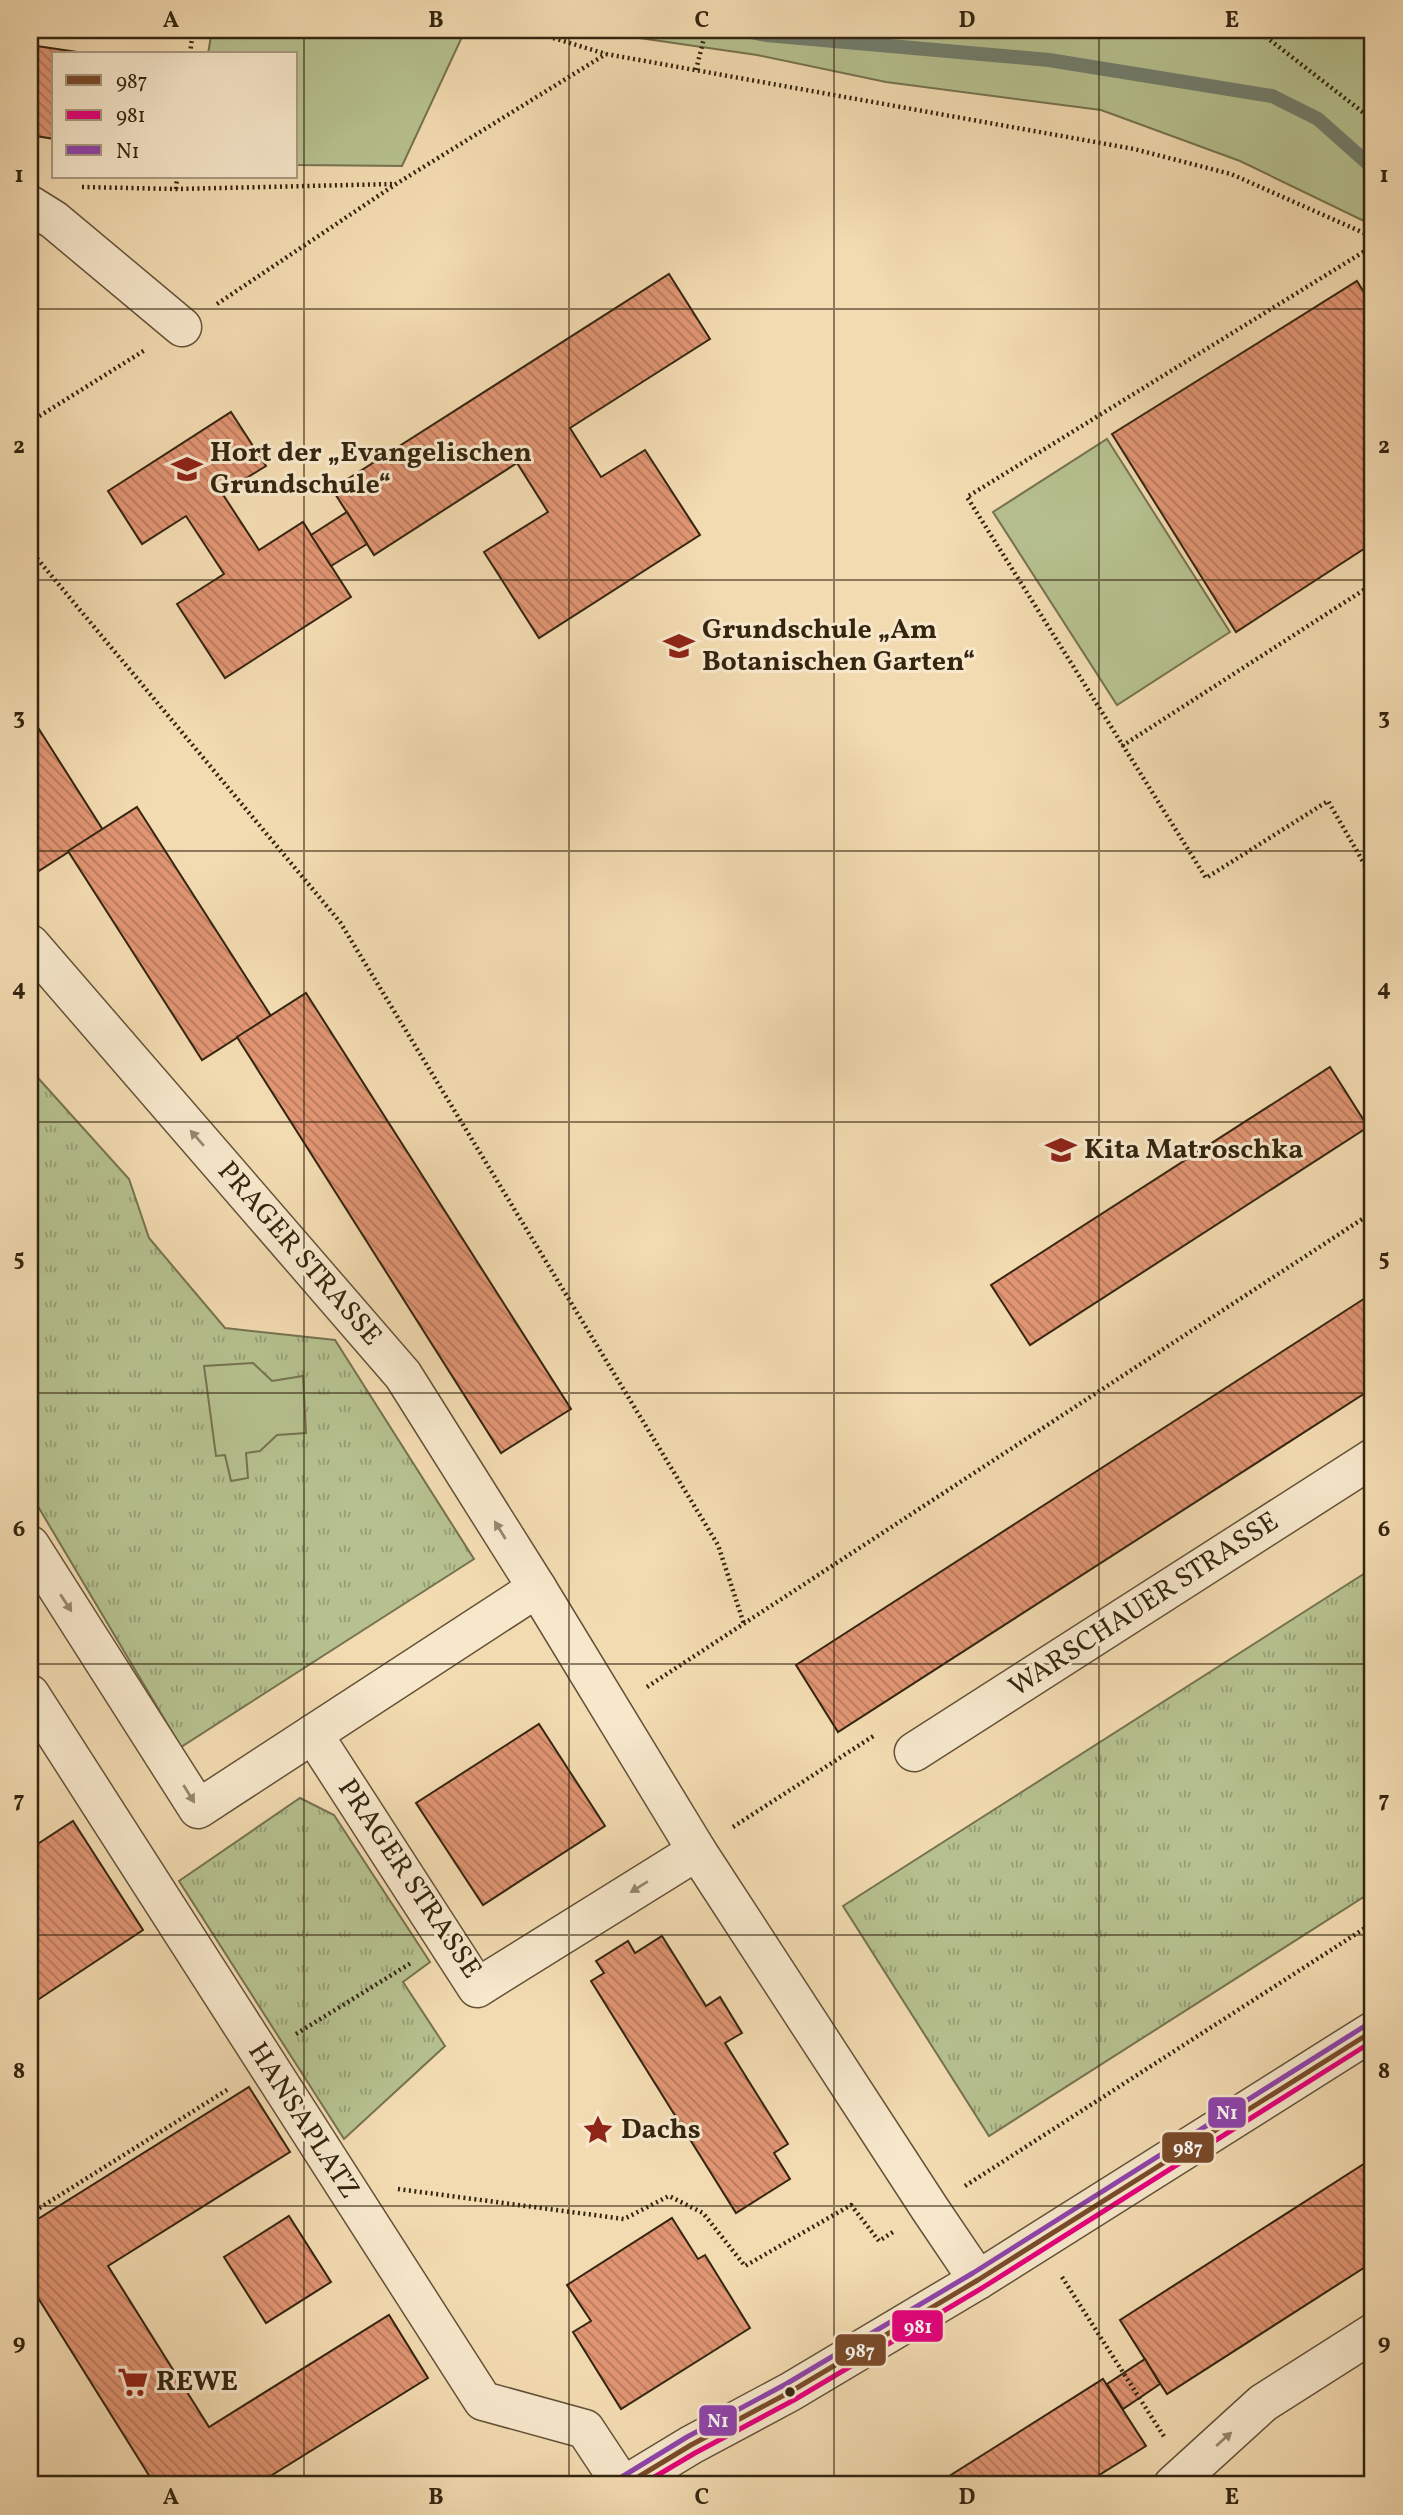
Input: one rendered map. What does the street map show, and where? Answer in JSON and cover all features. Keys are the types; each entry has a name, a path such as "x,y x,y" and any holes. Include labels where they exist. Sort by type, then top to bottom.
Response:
{"street":[{"path":"30,205 54,220 182,327"},
{"name":"PRAGER STRASSE","path":"30,944 403,1375 537,1587 697,1851 978,2280"},
{"name":"WARSCHAUER STRASSE","path":"914,1752 1373,1458"},
{"path":"30,1545 198,1809 537,1587"},
{"name":"HANSAPLATZ","path":"30,1694 483,2401 585,2429 624,2485"},
{"name":"PRAGER STRASSE","path":"313,1734 477,1988 697,1851"},
{"path":"624,2485 691,2445 790,2392 978,2280 1373,2031"},
{"path":"1180,2479 1264,2403 1373,2333"}],"path":[{"path":"190,52 193,30"},
{"path":"527,30 606,54 1134,149 1231,174 1373,237"},
{"path":"696,70 706,30"},
{"path":"1257,30 1373,120"},
{"path":"30,422 182,327 396,184 606,54"},
{"path":"176,190 177,178"},
{"path":"69,186 176,190 396,184"},
{"path":"1373,246 967,497 1206,878 1328,801 1373,879"},
{"path":"30,550 340,922 718,1545 744,1623"},
{"path":"1122,746 1373,584"},
{"path":"611,1710 1373,1212"},
{"path":"697,1851 877,1734 914,1752"},
{"path":"351,2196 373,2186 624,2219 669,2196 703,2213 745,2266 851,2205 879,2241 1373,1923"},
{"path":"30,2214 447,1941"},
{"path":"1039,2241 1180,2479"}],"green space":[{"path":"212,30 436,30 462,37 402,166 298,165 298,52 208,52"},
{"path":"584,30 1359,30 1373,41 1373,213 1364,221 1240,161 1101,110 886,82 757,55"},
{"path":"1107,439 1230,632 1117,705 993,512"},
{"path":"30,1069 129,1179 149,1238 225,1328 335,1340 474,1559 181,1747 30,1493"},
{"path":"253,1363 272,1381 303,1376 306,1433 277,1435 260,1451 246,1453 248,1478 231,1481 225,1455 216,1456 204,1366"},
{"path":"1373,1568 1373,1891 989,2136 843,1906"},
{"path":"300,1798 334,1815 430,1962 403,1982 445,2046 344,2139 179,1881"}],"building":[{"path":"30,45 77,52 52,52 52,139 30,135"},
{"path":"669,274 710,339 570,428 601,477 645,450 700,535 539,638 484,552 548,512 517,463 374,555 332,489"},
{"path":"1357,281 1373,307 1373,543 1236,632 1112,434"},
{"path":"231,412 266,466 222,493 259,550 303,522 351,597 225,678 177,604 224,574 186,516 142,544 108,491"},
{"path":"347,512 367,544 331,566 311,535"},
{"path":"30,715 103,830 34,874 30,867"},
{"path":"137,807 271,1016 202,1060 68,851"},
{"path":"306,993 571,1409 501,1453 237,1037"},
{"name":"Kita Matroschka","path":"1330,1067 1368,1127 1030,1345 991,1285"},
{"path":"1373,1293 1373,1388 838,1732 796,1665"},
{"path":"539,1724 605,1826 483,1905 416,1803"},
{"path":"73,1821 143,1930 30,2005 30,1849"},
{"path":"662,1936 706,2006 720,1997 742,2033 725,2043 788,2144 774,2153 790,2179 736,2213 591,1981 604,1973 596,1961 628,1941 635,1953"},
{"path":"249,2087 290,2152 108,2266 209,2427 389,2315 428,2378 256,2485 155,2485 30,2285 30,2224"},
{"path":"1373,2158 1373,2262 1167,2394 1120,2320"},
{"path":"289,2216 331,2282 266,2323 224,2257"},
{"path":"672,2218 698,2259 705,2255 750,2328 621,2409 573,2332 591,2321 567,2285"},
{"path":"1145,2359 1160,2384 1123,2409 1107,2384"},
{"path":"1103,2379 1146,2446 1083,2485 935,2485"}],"waterway":[{"path":"740,30 766,35 1049,60 1272,96 1318,119 1373,168"}],"transit line":[{"name":"N1","path":"620,2478 973,2273 1368,2024"},
{"name":"987","path":"625,2485 691,2445 790,2392 978,2280 1373,2031"},
{"name":"981","path":"641,2485 794,2400 982,2288 1373,2041"}],"place":[{"name":"Hort der „Evangelischen Grundschule“","path":"187,469"},
{"name":"Grundschule „Am Botanischen Garten“","path":"679,646"},
{"name":"Kita Matroschka","path":"1061,1150"},
{"name":"Dachs","path":"598,2130"},
{"name":"REWE","path":"133,2382"}]}
